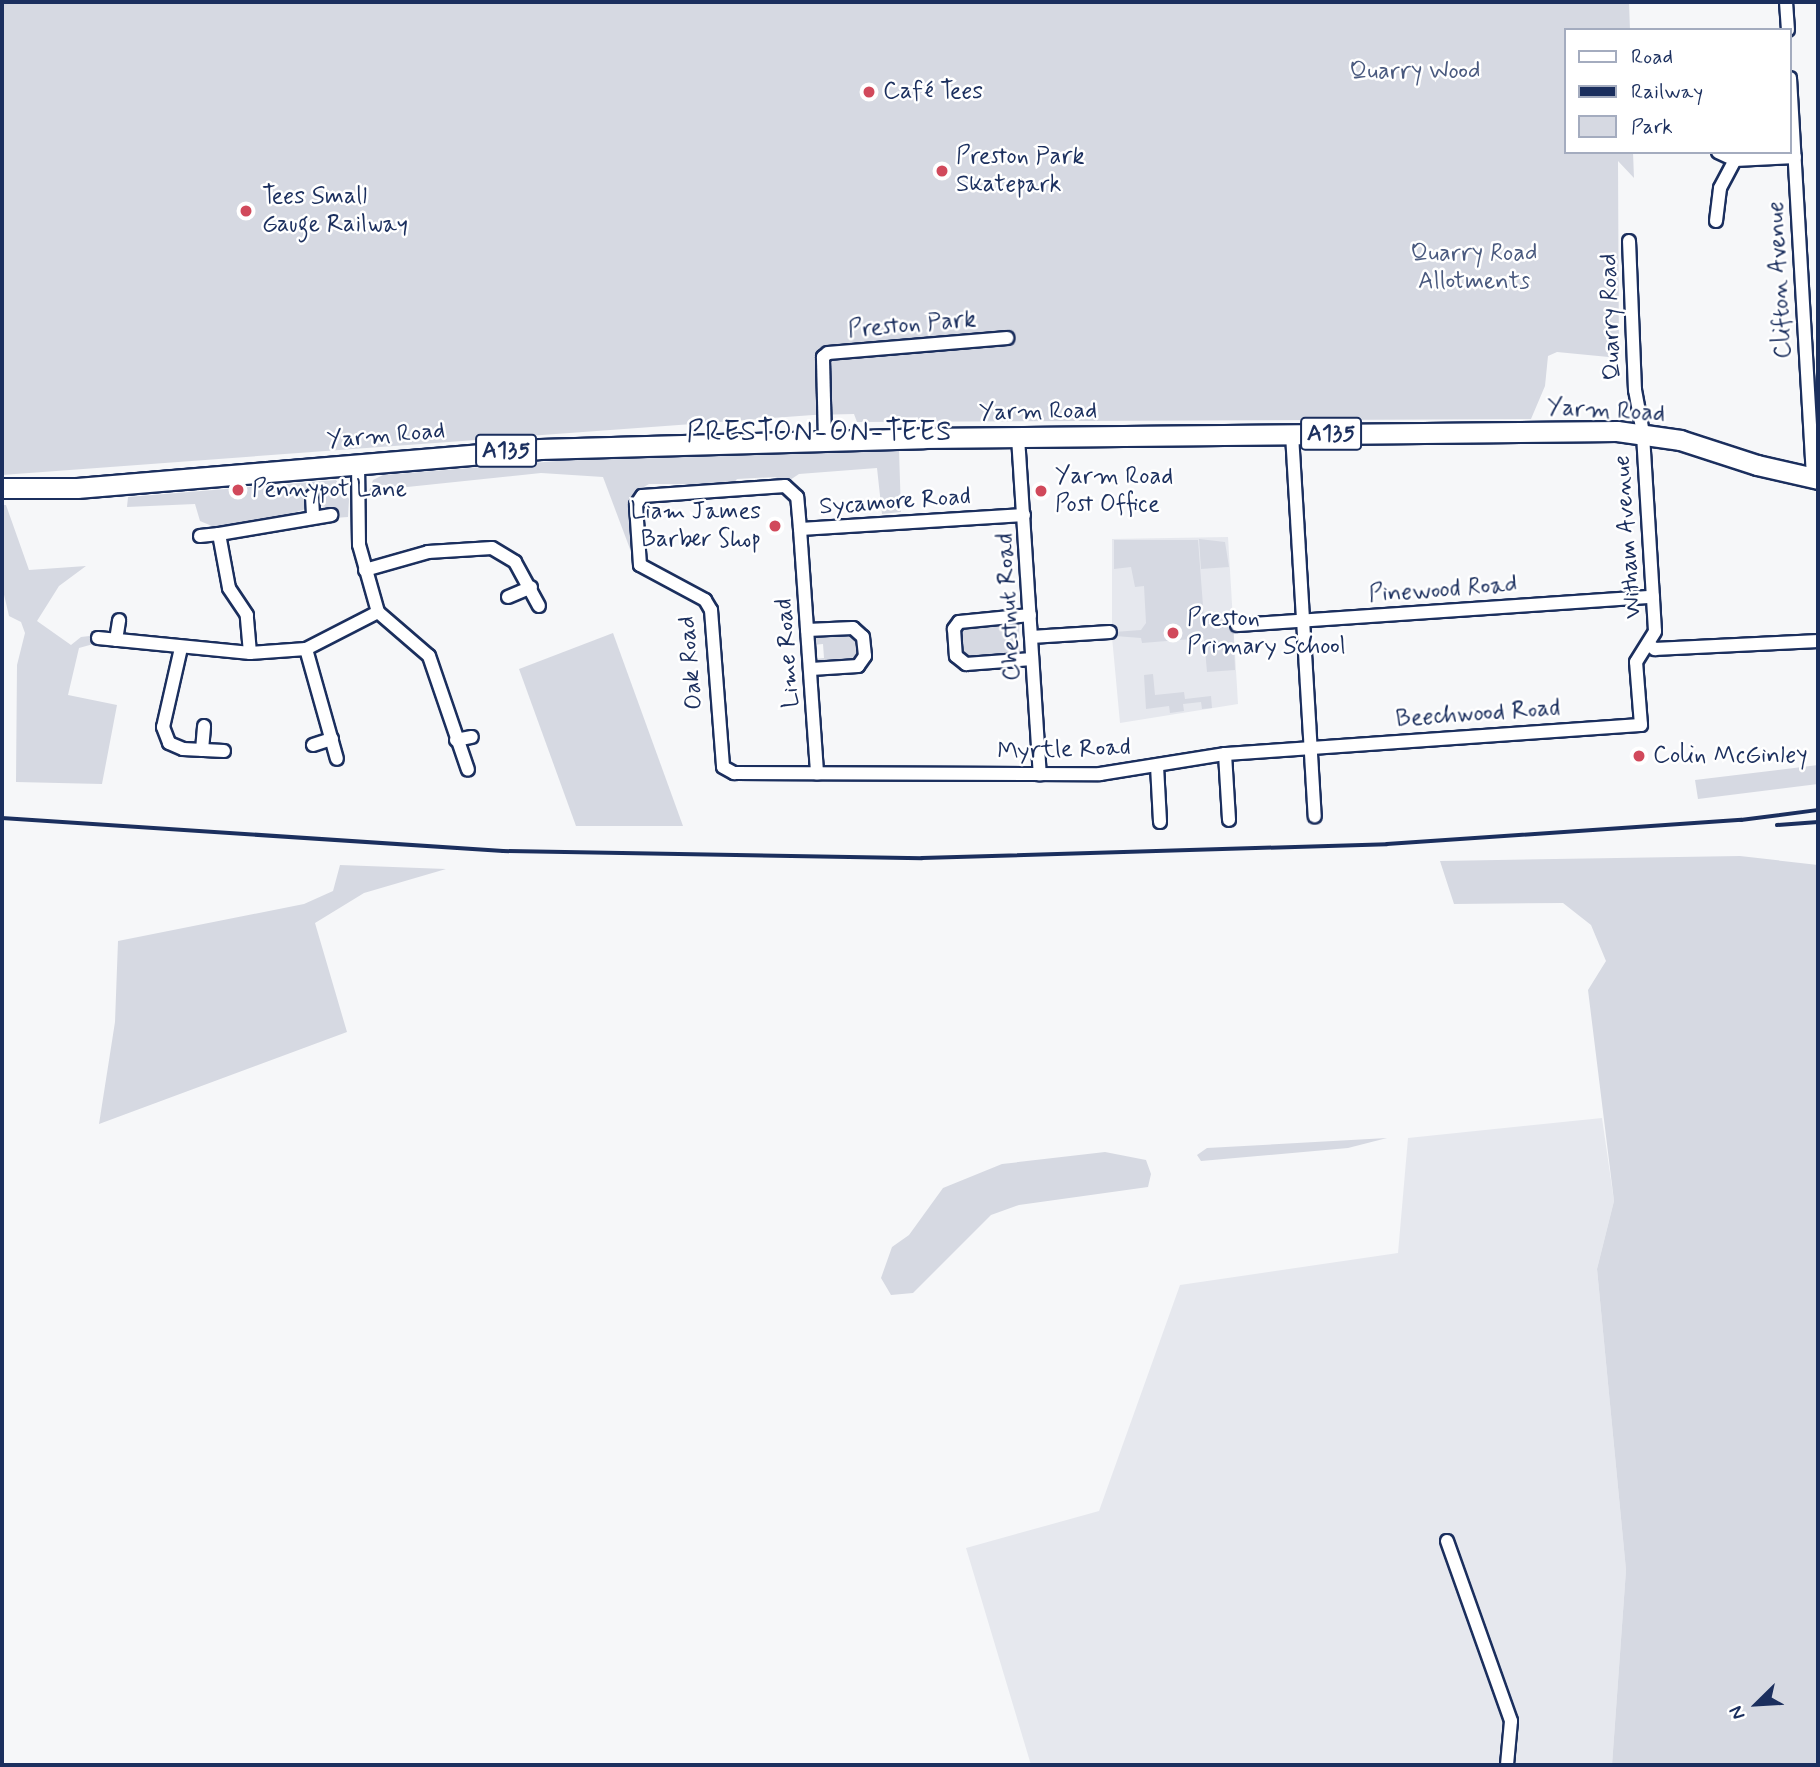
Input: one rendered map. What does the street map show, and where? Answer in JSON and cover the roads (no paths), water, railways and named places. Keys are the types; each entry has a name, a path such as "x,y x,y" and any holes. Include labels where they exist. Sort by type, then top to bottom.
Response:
{"main road":[{"name":"Yarm Road","path":"2,488 114,485 540,449 825,441 1292,434 1643,433 1816,479"}],"street":[{"path":"1786,2 1788,28"},
{"name":"Clifton Avenue","path":"1792,110 1816,479"},
{"path":"1722,154 1735,160 1795,157"},
{"path":"1716,221 1720,188 1735,160"},
{"name":"Quarry Road","path":"1629,241 1635,390 1643,433"},
{"name":"Preston Park","path":"825,441 823,357 828,353 1007,338"},
{"name":"Witham Avenue","path":"1641,717 1636,662 1655,631 1643,433"},
{"path":"1292,434 1315,816"},
{"name":"Chestnut Road","path":"1018,438 1040,774"},
{"path":"358,463 359,545 378,612 429,656 442,685 456,740 468,770"},
{"name":"Sycamore Road","path":"638,500 646,494 785,486 797,498 800,529 1024,515"},
{"path":"312,496 313,517"},
{"name":"Oak Road","path":"638,500 640,565 705,600 711,610 723,767 734,773 817,773"},
{"path":"200,536 331,515"},
{"name":"Lime Road","path":"800,529 817,773"},
{"path":"219,534 229,588 247,615 250,653"},
{"path":"365,570 428,552 492,548 515,562 539,606"},
{"path":"509,597 531,587"},
{"name":"Pinewood Road","path":"1237,625 1653,597"},
{"path":"98,638 250,653 306,649 378,612"},
{"path":"1030,615 959,622 954,629 956,656 966,664 1032,659"},
{"path":"116,640 119,620"},
{"path":"807,630 853,628 863,637 864,656 858,666 811,669"},
{"path":"1031,637 1110,632"},
{"path":"1648,644 1655,649 1818,641"},
{"path":"181,648 163,727 169,743 202,750 224,751"},
{"path":"306,649 337,759"},
{"name":"Beechwood Road","path":"1310,747 1641,725 1641,717"},
{"path":"202,750 204,726"},
{"path":"456,740 472,737"},
{"path":"313,745 332,740"},
{"name":"Myrtle Road","path":"817,773 1111,773 1225,754 1310,747"},
{"path":"1225,754 1229,820"},
{"path":"1157,766 1160,822"},
{"path":"1447,1541 1511,1721 1507,1765"}],"railway":[{"path":"2,818 503,851 922,858 1387,844 1741,820 1818,810"},
{"path":"1777,825 1818,822"}],"place":[{"name":"Café Tees","path":"869,92"},
{"name":"Preston Park Skatepark","path":"942,171"},
{"name":"Tees Small Gauge Railway","path":"246,211"},
{"name":"Pennypot Lane","path":"238,490"},
{"name":"Yarm Road Post Office","path":"1041,491"},
{"name":"Liam James Barber Shop","path":"775,526"},
{"name":"Preston Primary School","path":"1173,633"},
{"name":"Colin McGinley","path":"1639,756"}],"district":[{"name":"PRESTON-ON-TEES","path":"820,433"}],"park label":[{"name":"Quarry Wood","path":"1415,72"},
{"name":"Quarry Road Allotments","path":"1474,268"}]}
